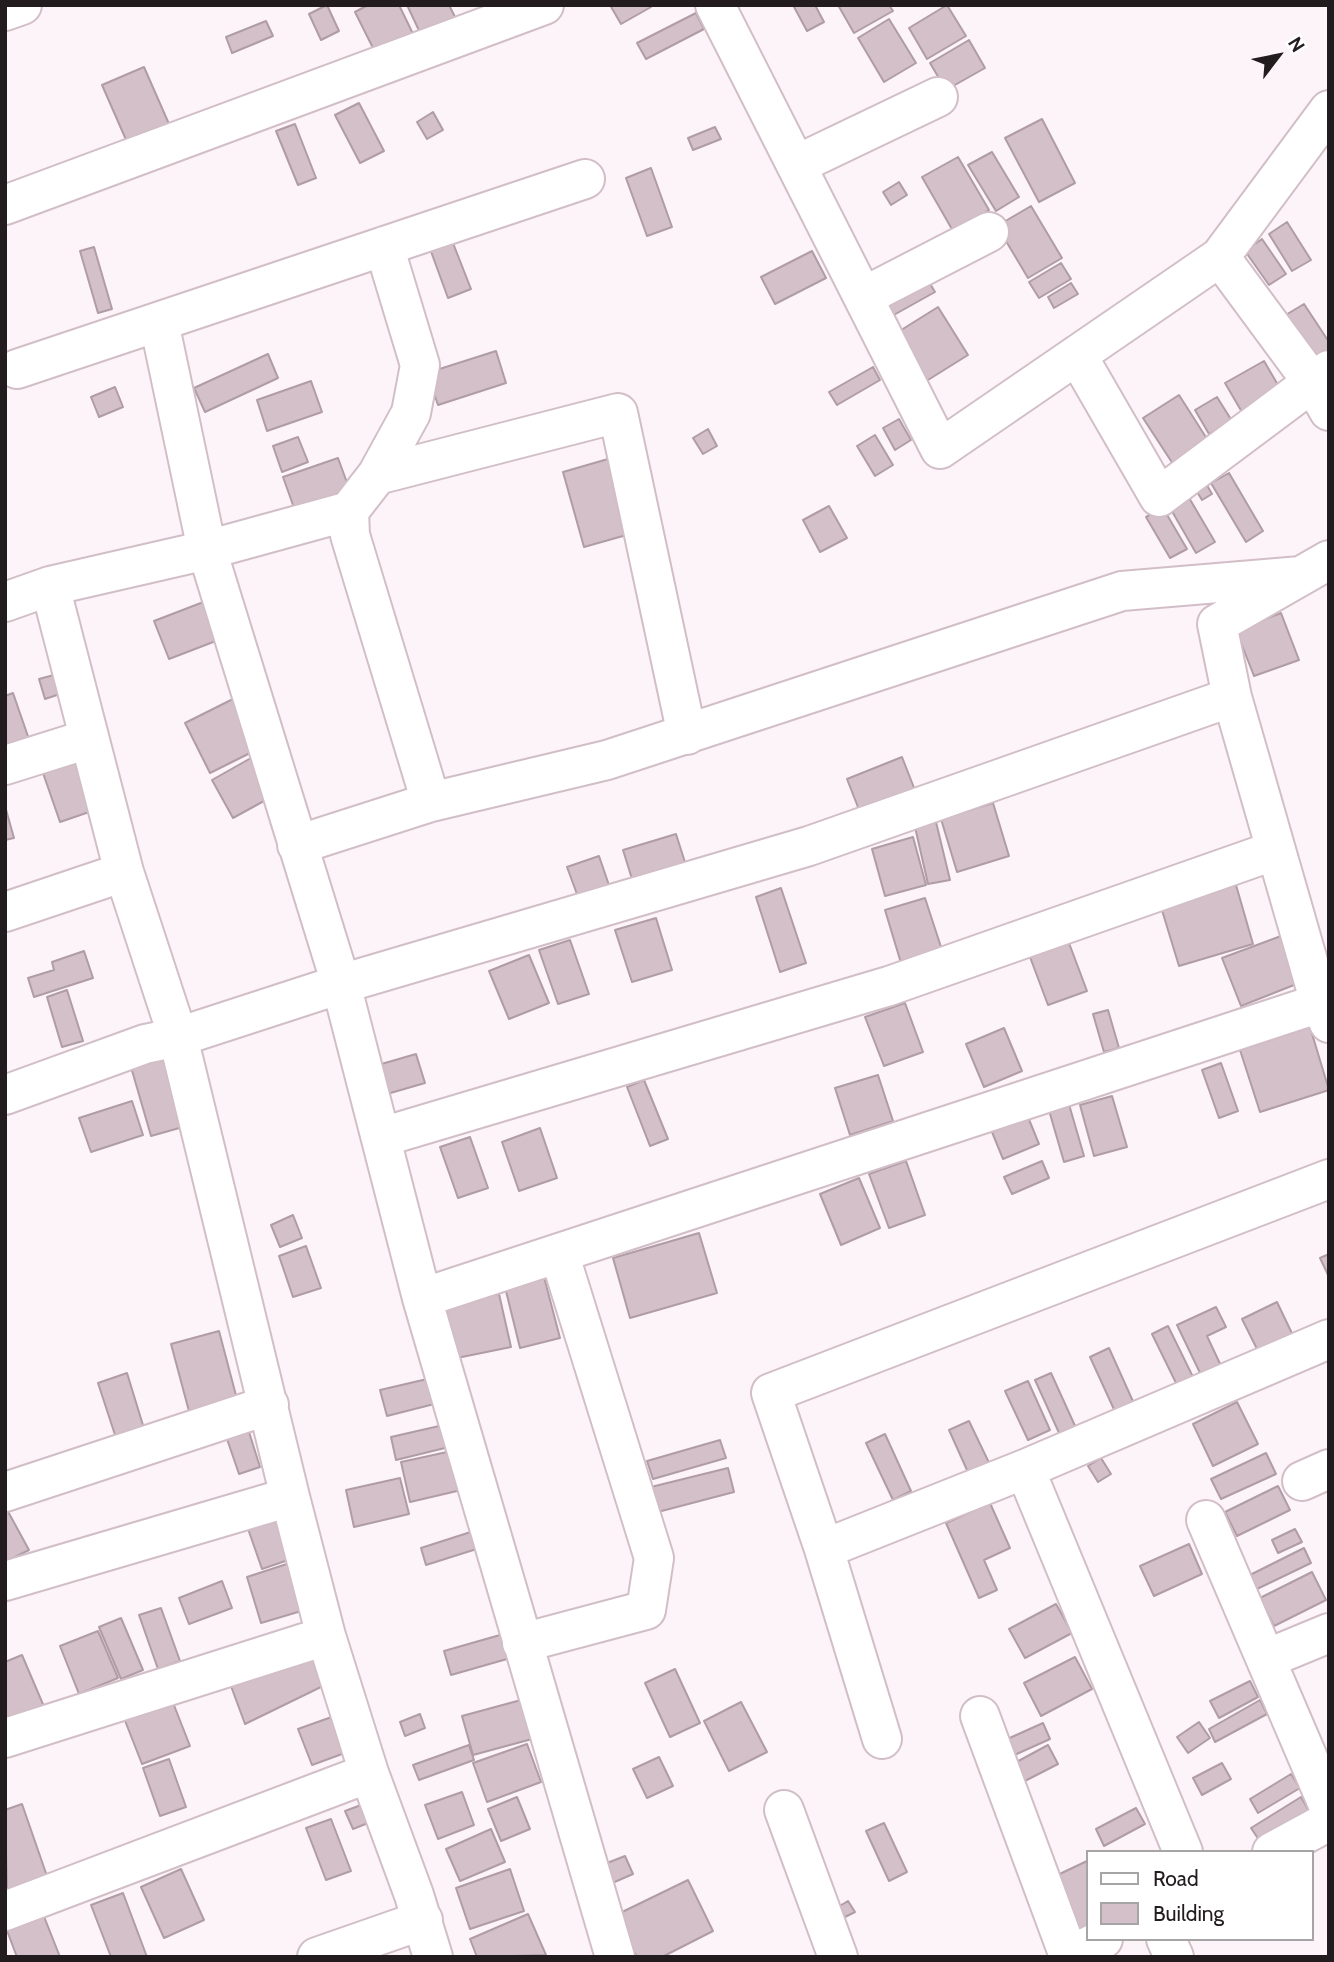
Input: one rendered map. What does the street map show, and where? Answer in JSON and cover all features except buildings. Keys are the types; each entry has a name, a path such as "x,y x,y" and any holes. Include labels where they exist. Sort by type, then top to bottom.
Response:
{"street":[{"path":"5,11 22,5"},
{"path":"5,205 537,7"},
{"path":"725,9 796,165 940,449 1220,257 1329,110"},
{"path":"796,165 938,97"},
{"path":"18,369 585,179"},
{"path":"863,297 989,232"},
{"path":"5,602 50,586 207,550 349,510 377,475 411,413 420,365 384,246"},
{"path":"1077,355 1159,497 1324,388 1220,257"},
{"path":"159,322 207,550 341,984 422,1298 615,1957"},
{"path":"377,475 618,413 687,735"},
{"path":"349,510 349,535 431,802"},
{"path":"298,845 431,802 607,760 1122,591 1315,568"},
{"path":"422,1298 1324,1013 1232,697 1217,624 1315,568"},
{"path":"50,586 124,872 178,1037 326,1636 369,1773 423,1920 433,1957"},
{"path":"5,1094 145,1044 178,1037 341,984 809,846 1232,697"},
{"path":"5,765 88,739"},
{"path":"382,1137 889,986 1276,850"},
{"path":"5,912 124,872"},
{"path":"882,1739 824,1549 771,1393 1329,1179"},
{"path":"522,1643 646,1610 654,1558 559,1253"},
{"path":"824,1549 1026,1469 1329,1339"},
{"path":"5,1492 269,1405"},
{"path":"1026,1469 1182,1850"},
{"path":"5,1581 290,1497"},
{"path":"1206,1520 1329,1807"},
{"path":"1266,1659 1329,1633"},
{"path":"5,1738 326,1636"},
{"path":"981,1716 1068,1956 1099,1941"},
{"path":"5,1911 369,1773"},
{"path":"784,1810 838,1957"},
{"path":"1276,1850 1329,1821"},
{"path":"317,1957 423,1920"},
{"path":"1167,1941 1174,1957"}]}
